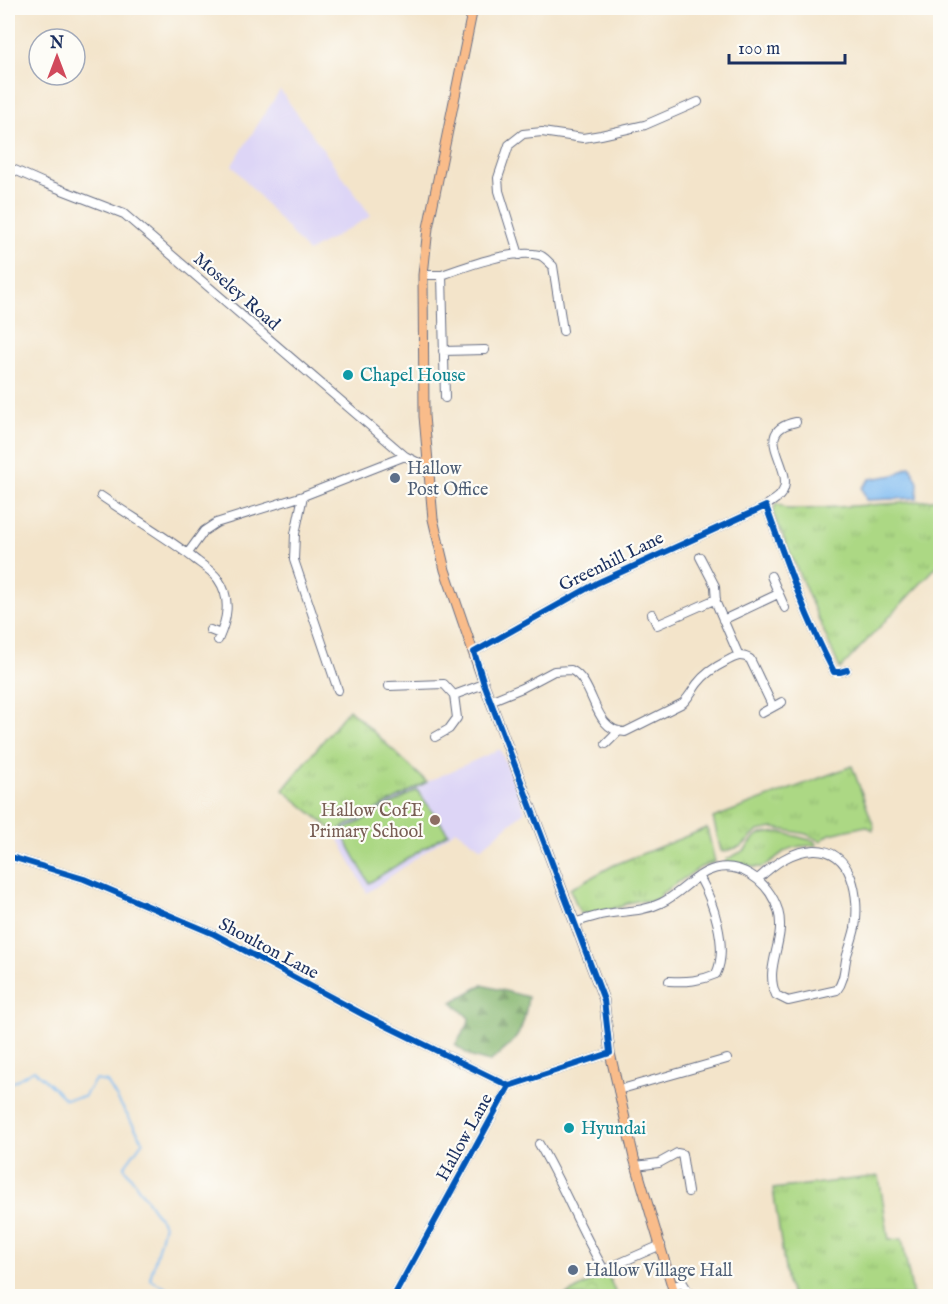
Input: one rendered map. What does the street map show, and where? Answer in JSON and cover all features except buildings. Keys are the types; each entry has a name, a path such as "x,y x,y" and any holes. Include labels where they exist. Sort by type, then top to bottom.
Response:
{"main road":[{"path":"473,8 428,228 423,275 424,416 433,519 445,570 490,701 604,1000 610,1053 636,1166 674,1286 675,1296"}],"street":[{"path":"519,255 499,190 498,178 509,145 523,134 542,132 583,138 602,135 645,125 698,102"},
{"name":"Moseley Road","path":"8,167 124,214 405,456 429,468"},
{"path":"423,275 442,274 480,261 519,255 540,255 554,266 562,331"},
{"path":"442,274 445,398"},
{"path":"443,351 485,350"},
{"name":"Greenhill Lane","path":"474,652 597,583 766,506 782,494 784,487 775,434 778,429 796,422"},
{"path":"188,553 204,531 216,523 303,496 405,456"},
{"path":"303,496 295,534 294,560 338,690"},
{"path":"102,499 188,553 218,578 224,590 227,614 219,637 210,630"},
{"path":"766,506 801,599 834,672 848,670"},
{"path":"700,557 715,586 716,599 723,620 739,656"},
{"path":"771,576 785,608"},
{"path":"723,620 778,594"},
{"path":"652,614 657,625 716,599"},
{"path":"490,701 522,688 554,671 571,670 584,680 593,703 611,727 619,731 629,731 683,703 707,672 739,656 750,659 773,707"},
{"path":"389,686 444,684 454,695 457,718 449,729 435,737"},
{"path":"454,695 484,684"},
{"path":"762,713 782,702"},
{"path":"606,744 619,731"},
{"path":"576,922 611,913 639,911 661,903 699,876 715,868 736,868 758,879 772,897 780,923 780,938 771,977 776,995 788,1001 837,990 843,977 856,916 852,884 845,863 831,853 820,850 807,851 783,859 758,879"},
{"name":"Shoulton Lane","path":"8,856 84,879 214,934 364,1015 509,1086"},
{"path":"669,981 703,980 716,974 720,965 721,952 715,916 699,876"},
{"name":"Hallow Lane","path":"394,1296 509,1086 610,1053"},
{"path":"618,1090 727,1059"},
{"path":"539,1144 556,1173 584,1236 604,1270 661,1245"},
{"path":"636,1166 659,1163 677,1153 682,1154 688,1192"},
{"path":"674,1286 683,1283 691,1296"}],"shaded area":[{"path":"280,90 371,216 308,252 232,165"},
{"name":"Hallow CofE Primary School","path":"500,749 525,811 481,848 456,830 367,893 335,832 427,782"}],"green space":[{"path":"940,499 940,563 840,669 773,513 776,503 787,509 805,509"},
{"path":"349,709 427,782 335,832 283,790"},
{"path":"852,766 874,827 873,830 866,826 830,834 821,841 806,834 774,828 758,831 742,846 721,851 713,818"},
{"path":"417,790 448,833 369,883 341,832"},
{"path":"707,828 715,862 701,867 662,893 659,898 649,902 634,902 588,914 580,913 570,889 614,865"},
{"path":"780,832 814,841 817,845 789,849 762,867 725,863 727,859 745,850 755,837"},
{"path":"482,985 528,997 522,1027 518,1035 507,1048 489,1062 472,1057 455,1045 468,1025 469,1018 452,1002"},
{"path":"879,1176 889,1240 902,1239 913,1296 793,1296 787,1283 773,1189"},
{"path":"607,1273 617,1296 564,1296"}],"water":[{"path":"910,466 918,482 917,498 866,500 862,488 870,479 895,475"}],"waterway":[{"path":"8,1085 34,1070 65,1099 84,1097 95,1080 107,1082 143,1141 124,1167 164,1225 150,1279 180,1296"}],"cycle path":[{"path":"394,1296 509,1086 610,1053 604,1000 484,684 474,652 597,583 766,506 814,632 834,672 847,670"},
{"path":"8,856 84,879 214,934 364,1015 509,1086"}],"place":[{"name":"Chapel House","path":"348,375"},
{"name":"Hallow Post Office","path":"395,478"},
{"name":"Hallow CofE Primary School","path":"435,820"},
{"name":"Hyundai","path":"569,1128"},
{"name":"Hallow Village Hall","path":"573,1270"}]}
